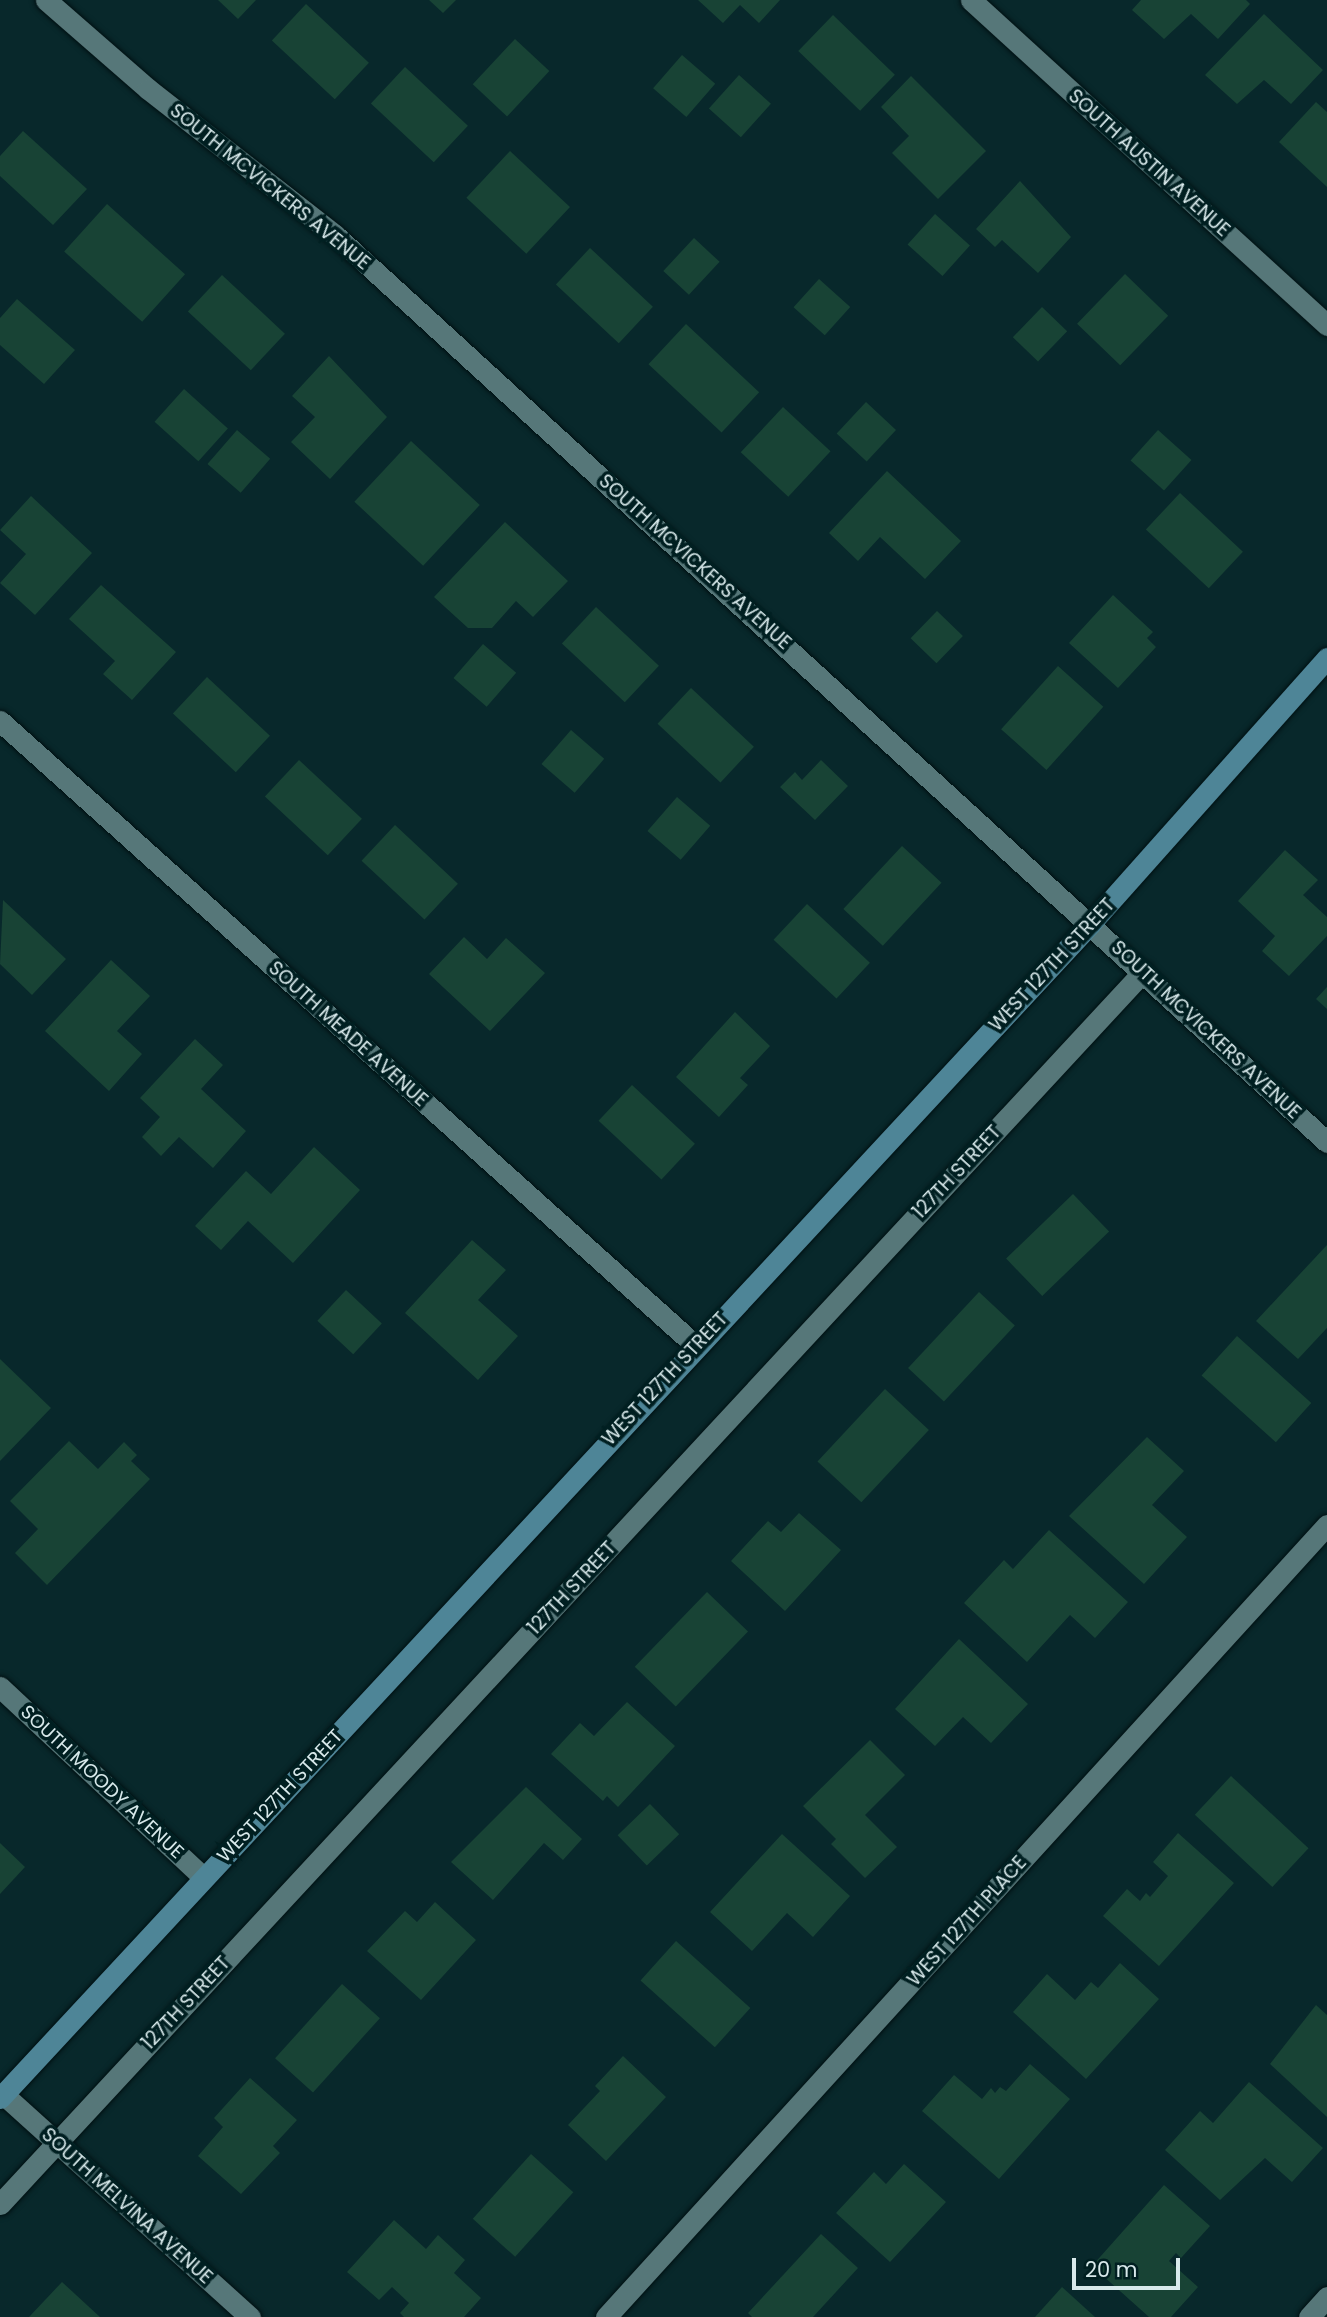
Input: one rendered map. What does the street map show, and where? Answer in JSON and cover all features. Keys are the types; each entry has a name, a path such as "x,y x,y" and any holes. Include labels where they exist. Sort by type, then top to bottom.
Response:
{"main road":[{"name":"WEST 127TH STREET","path":"2,2096 1091,923 1327,658"}],"street":[{"name":"SOUTH MCVICKERS AVENUE","path":"46,0 148,89 335,235 1091,923 1327,1142"},
{"name":"SOUTH AUSTIN AVENUE","path":"971,0 1327,325"},
{"name":"SOUTH MEADE AVENUE","path":"0,722 696,1346"},
{"name":"127TH STREET","path":"0,2204 1143,972"},
{"name":"WEST 127TH PLACE","path":"606,2317 1327,1525"},
{"name":"SOUTH MOODY AVENUE","path":"0,1687 204,1878"},
{"name":"SOUTH MELVINA AVENUE","path":"2,2096 250,2317"},
{"path":"1309,2317 1327,2297"}],"building":[{"path":"218,0 256,0 238,19"},
{"path":"429,0 456,0 443,13"},
{"path":"698,0 780,0 759,23 740,5 723,23"},
{"path":"1141,0 1246,0 1250,4 1218,39 1191,14 1164,39 1132,10"},
{"path":"306,4 369,63 335,99 272,41"},
{"path":"1264,14 1323,70 1291,104 1264,80 1237,104 1205,75"},
{"path":"833,15 895,75 860,111 798,51"},
{"path":"515,39 549,71 507,116 473,84"},
{"path":"682,55 715,84 686,117 653,88"},
{"path":"405,67 468,126 434,162 371,104"},
{"path":"739,75 771,104 741,137 709,108"},
{"path":"911,76 986,151 938,199 892,153 909,136 881,107"},
{"path":"1316,102 1327,112 1327,187 1279,142"},
{"path":"23,131 87,189 53,225 0,176 0,156"},
{"path":"510,151 570,207 526,254 466,198"},
{"path":"1020,181 1071,237 1038,273 1002,240 995,247 976,229"},
{"path":"107,204 185,274 142,322 64,252"},
{"path":"935,214 970,245 942,276 908,244"},
{"path":"694,238 720,262 689,295 663,271"},
{"path":"590,248 653,307 619,343 556,285"},
{"path":"1125,274 1168,316 1120,365 1077,324"},
{"path":"222,275 285,334 251,370 188,312"},
{"path":"819,279 850,307 825,335 794,307"},
{"path":"17,299 75,350 44,384 0,345 0,318"},
{"path":"1042,307 1067,331 1038,362 1013,337"},
{"path":"686,324 759,392 722,432 648,364"},
{"path":"329,356 387,417 330,479 291,442 315,417 292,396"},
{"path":"184,389 228,428 198,461 155,422"},
{"path":"866,402 896,430 867,461 837,433"},
{"path":"783,407 831,451 788,497 741,452"},
{"path":"237,430 270,459 241,493 207,464"},
{"path":"1158,430 1191,460 1164,491 1131,460"},
{"path":"411,441 480,505 423,566 354,502"},
{"path":"887,471 961,541 925,579 880,537 858,561 829,533"},
{"path":"1180,493 1243,552 1209,588 1146,530"},
{"path":"31,496 92,553 35,615 0,583 26,554 0,530"},
{"path":"505,522 568,581 533,617 516,601 492,628 468,628 434,597"},
{"path":"101,585 176,652 132,700 103,674 115,661 69,619"},
{"path":"1113,595 1153,632 1147,638 1156,647 1118,688 1069,643"},
{"path":"596,607 659,666 625,702 562,644"},
{"path":"937,611 963,636 936,663 911,638"},
{"path":"483,644 516,673 487,707 453,678"},
{"path":"1058,666 1103,707 1046,770 1001,729"},
{"path":"207,677 270,736 236,772 173,714"},
{"path":"691,688 754,747 720,782 658,724"},
{"path":"571,730 604,759 575,793 541,764"},
{"path":"299,760 362,819 328,855 265,797"},
{"path":"821,760 848,786 815,820 780,787 795,772 802,780"},
{"path":"677,797 710,826 681,860 647,831"},
{"path":"395,825 458,884 424,919 362,861"},
{"path":"902,846 941,883 883,946 843,909"},
{"path":"1285,850 1318,880 1303,895 1327,917 1327,936 1289,976 1262,951 1275,936 1238,901"},
{"path":"3,900 66,959 32,995 0,964"},
{"path":"807,904 870,963 836,998 774,940"},
{"path":"464,937 487,959 506,938 545,973 490,1031 429,974"},
{"path":"111,960 150,996 117,1031 142,1054 109,1091 45,1031"},
{"path":"1327,987 1327,1009 1316,999"},
{"path":"735,1012 770,1046 740,1078 748,1085 719,1117 676,1077"},
{"path":"195,1039 223,1065 201,1089 246,1131 213,1168 179,1137 161,1156 142,1137 160,1117 140,1098"},
{"path":"632,1085 695,1144 661,1179 599,1121"},
{"path":"314,1147 360,1190 293,1263 248,1221 221,1250 195,1226 246,1171 271,1194"},
{"path":"1073,1194 1109,1231 1042,1296 1006,1259"},
{"path":"472,1240 506,1270 478,1300 518,1336 478,1380 405,1313"},
{"path":"1327,1245 1327,1328 1298,1359 1256,1321"},
{"path":"346,1290 382,1323 353,1354 317,1321"},
{"path":"979,1292 1015,1325 944,1401 908,1368"},
{"path":"1237,1336 1311,1403 1276,1442 1202,1375"},
{"path":"0,1359 51,1408 0,1461"},
{"path":"885,1389 929,1430 861,1502 817,1461"},
{"path":"1147,1437 1184,1471 1152,1505 1187,1537 1144,1584 1069,1516"},
{"path":"69,1441 98,1469 124,1442 137,1455 131,1461 150,1479 47,1585 15,1553 38,1529 10,1501"},
{"path":"799,1513 841,1550 785,1611 731,1561 768,1521 781,1532"},
{"path":"1049,1530 1128,1602 1095,1638 1070,1615 1027,1662 964,1603 1004,1560 1013,1569"},
{"path":"707,1592 748,1632 676,1706 635,1667"},
{"path":"959,1639 1028,1704 991,1743 963,1717 935,1746 895,1709"},
{"path":"627,1702 675,1746 618,1807 607,1796 603,1801 551,1754 580,1723 594,1736"},
{"path":"870,1740 905,1775 865,1815 897,1847 865,1878 831,1844 836,1839 803,1806"},
{"path":"1231,1776 1309,1848 1272,1887 1195,1815"},
{"path":"526,1787 582,1839 563,1860 544,1843 493,1900 451,1862"},
{"path":"650,1804 679,1834 647,1865 618,1835"},
{"path":"1178,1833 1234,1883 1159,1966 1103,1916 1127,1889 1140,1901 1146,1893 1150,1897 1168,1876 1153,1862"},
{"path":"782,1834 850,1896 813,1937 787,1913 752,1951 710,1912"},
{"path":"0,1843 25,1867 0,1894"},
{"path":"435,1902 476,1940 421,2000 367,1951 405,1911 417,1922"},
{"path":"676,1941 750,2008 715,2047 641,1980"},
{"path":"1120,1963 1159,1999 1086,2079 1013,2012 1047,1974 1075,2000 1091,1982 1098,1988"},
{"path":"342,1984 380,2018 313,2092 275,2058"},
{"path":"1316,2005 1327,2015 1327,2117 1270,2064"},
{"path":"623,2056 666,2097 606,2161 568,2125 600,2091 595,2086"},
{"path":"1030,2064 1070,2099 999,2179 922,2111 954,2075 982,2099 991,2088 995,2093 1000,2087 1006,2091"},
{"path":"250,2078 297,2120 273,2146 280,2153 241,2194 198,2156 223,2127 214,2118"},
{"path":"1249,2082 1323,2148 1292,2182 1265,2158 1220,2200 1165,2150 1200,2111 1213,2123"},
{"path":"531,2154 573,2192 515,2257 473,2219"},
{"path":"904,2164 946,2202 890,2262 836,2213 874,2172 886,2184"},
{"path":"1164,2185 1210,2226 1181,2258 1176,2253 1169,2261 1198,2287 1171,2317 1149,2317 1092,2266"},
{"path":"394,2220 426,2249 438,2235 465,2260 454,2273 481,2298 464,2317 404,2317 400,2313 409,2303 392,2287 379,2300 347,2272"},
{"path":"821,2234 858,2268 813,2317 752,2317 748,2313"},
{"path":"62,2282 100,2317 29,2317"},
{"path":"1062,2287 1095,2317 1035,2317"}]}
